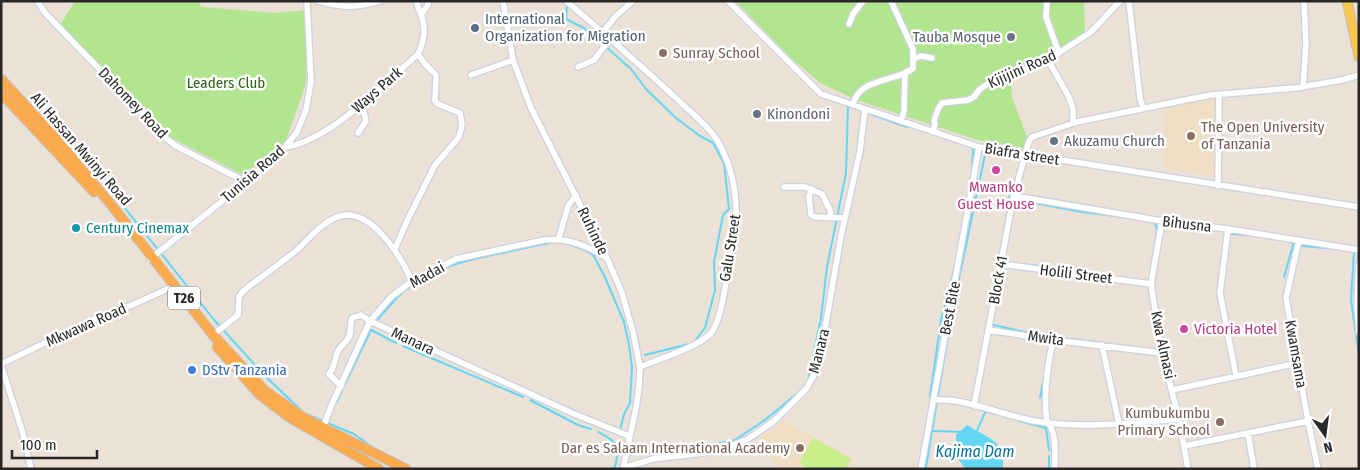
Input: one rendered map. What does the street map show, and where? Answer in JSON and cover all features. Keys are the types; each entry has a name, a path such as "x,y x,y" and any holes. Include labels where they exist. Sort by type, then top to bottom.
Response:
{"highway":[{"name":"Ali Hassan Mwinyi Road","path":"1,79 60,143 113,207 217,348 260,395 289,417 379,469"},
{"name":"Ali Hassan Mwinyi Road","path":"1,93 52,149 110,208 213,335 264,390 293,412 406,469"}],"main road":[{"path":"1347,1 1359,57"}],"street":[{"name":"Dahomey Road","path":"37,1 46,14 167,139 176,146 246,182"},
{"name":"Tunisia Road","path":"151,258 286,148 302,121 309,97 311,82 307,1"},
{"path":"318,1 341,7 352,7 380,1"},
{"path":"395,249 435,165 458,136 462,125 460,113 438,104 436,100 436,75 418,54 424,42 425,30 416,7 417,1"},
{"path":"421,16 428,5 428,1"},
{"name":"Ruhinde","path":"503,1 513,60 531,108 607,258 629,315 640,367 636,408 623,469"},
{"name":"Galu Street","path":"566,1 610,38 716,138 728,163 737,208 730,261 713,331 708,337 686,349 640,367"},
{"path":"603,32 616,16 633,1"},
{"name":"Biafra street","path":"728,1 821,94 933,132 979,147 1359,207"},
{"path":"849,24 862,1"},
{"path":"853,105 854,100 860,93 872,84 905,73 913,68 913,49 891,1"},
{"path":"1047,1 1046,17 1059,53"},
{"name":"Kijijini Road","path":"933,132 935,117 942,103 968,100 994,80 1048,60 1091,32 1120,1"},
{"path":"1129,1 1140,98 1143,108"},
{"path":"1303,87 1306,44 1304,1"},
{"path":"578,67 594,60 610,38"},
{"name":"Ways Park","path":"286,148 318,136 360,107 418,54"},
{"path":"913,59 921,56 932,58"},
{"path":"471,75 513,60"},
{"path":"1048,60 1069,97 1073,109 1073,123"},
{"path":"901,121 904,112 905,73"},
{"name":"Block 41","path":"974,406 1015,196 1029,141 1032,137 1073,123 1143,108 1219,94 1303,87 1359,75"},
{"path":"1218,186 1220,156 1219,94"},
{"path":"358,133 366,121 360,107"},
{"name":"Manara","path":"623,469 654,460 723,449 748,439 774,421 806,389 813,377 820,351 838,217 860,151 865,109"},
{"name":"Best Bite","path":"921,469 979,147"},
{"path":"784,188 812,188 822,194 830,210 838,217"},
{"path":"812,188 809,196 811,215 838,217"},
{"path":"559,238 568,206 576,195"},
{"name":"Bihusna","path":"1015,196 1162,221 1228,229 1359,250"},
{"path":"213,335 238,316 239,297 243,291 331,220 340,216 350,215 359,217 367,222 395,249 412,281"},
{"name":"Kwa Almasi","path":"1162,221 1151,284 1162,353 1179,419 1188,469"},
{"path":"1228,229 1220,293 1236,376"},
{"name":"Madai","path":"323,428 370,321 391,297 412,281 456,259 559,238 586,246 607,258"},
{"name":"Kwamsama","path":"1299,240 1286,298 1318,469"},
{"name":"Holili Street","path":"1001,264 1151,284"},
{"path":"1359,264 1357,305 1359,332"},
{"name":"Mkwawa Road","path":"1,364 101,316 132,305 172,287"},
{"name":"Manara","path":"340,386 330,374 337,361 337,353 346,343 350,333 349,327 352,318 361,315 370,321 572,413 630,436"},
{"name":"Mwita","path":"990,330 1053,340 1162,353"},
{"path":"1053,340 1045,398 1047,422 1052,428 1054,438 1055,469"},
{"path":"1102,345 1119,424"},
{"path":"1,364 22,430 31,469"},
{"path":"1172,390 1298,364"},
{"path":"934,400 953,401 1047,422 1119,424 1179,419"},
{"path":"1184,446 1308,421"},
{"path":"1248,433 1254,469"}],"shaded area":[{"name":"The Open University of Tanzania","path":"1218,99 1214,176 1164,169 1166,104"},
{"name":"Dar es Salaam International Academy","path":"783,420 853,459 849,469 779,469 761,437"}],"green space":[{"name":"Leaders Club","path":"75,1 199,1 201,7 277,13 306,10 306,84 286,140 267,158 243,175 164,134 118,82 60,25"},
{"path":"735,1 1084,1 1085,32 1039,62 1010,73 1012,97 1027,137 1025,148 977,140 859,101 820,83 792,59"},
{"path":"813,438 851,459 845,469 810,469 799,463"}],"water":[{"name":"Kajima Dam","path":"967,425 999,446 1003,459 1003,469 966,469 957,458 956,435"}],"waterway":[{"path":"567,4 566,19 584,28 631,69 646,89 676,118 713,143 724,163 729,209 723,215 714,262 715,290 705,328 693,343 645,355"},
{"path":"808,381 821,318 827,267 846,173 848,107"},
{"path":"867,113 907,127"},
{"path":"972,171 973,149"},
{"path":"954,302 985,155"},
{"path":"1004,233 1010,194 1018,172"},
{"path":"1023,201 1082,212 1124,217"},
{"path":"124,207 215,321 267,378 304,413 354,434 372,447"},
{"path":"1146,221 1155,223 1156,237"},
{"path":"1183,226 1213,231"},
{"path":"1232,234 1249,235"},
{"path":"560,241 593,255 604,275 624,322 632,367 630,403 618,433 569,408 542,398 402,336 375,322 404,291 440,270 480,258 560,241"},
{"path":"1284,277 1293,245 1295,244 1288,241"},
{"path":"1303,246 1337,249"},
{"path":"1354,250 1351,301 1359,354"},
{"path":"1023,264 1055,268"},
{"path":"930,397 941,320 953,274"},
{"path":"1283,298 1284,291"},
{"path":"1286,310 1294,359"},
{"path":"926,467 952,312"},
{"path":"990,324 1042,336"},
{"path":"345,384 371,330 396,343"},
{"path":"1071,339 1096,342"},
{"path":"403,346 523,397"},
{"path":"1040,398 1044,378"},
{"path":"337,402 342,390"},
{"path":"626,455 679,451 735,440 765,420 799,392"},
{"path":"530,400 578,425 591,429"},
{"path":"976,433 986,410"},
{"path":"1002,415 1011,417"},
{"path":"1018,419 1019,421 1046,428 1049,450"},
{"path":"934,431 961,432"},
{"path":"598,432 614,442 618,450 614,469"},
{"path":"1049,456 1049,469"}],"place":[{"name":"International Organization for Migration","path":"475,28"},
{"name":"Tauba Mosque","path":"1011,37"},
{"name":"Sunray School","path":"663,53"},
{"name":"Kinondoni","path":"757,114"},
{"name":"The Open University of Tanzania","path":"1191,136"},
{"name":"Akuzamu Church","path":"1054,141"},
{"name":"Mwamko Guest House","path":"996,170"},
{"name":"Century Cinemax","path":"76,228"},
{"name":"Victoria Hotel","path":"1184,329"},
{"name":"DStv Tanzania","path":"192,370"},
{"name":"Kumbukumbu Primary School","path":"1220,422"},
{"name":"Dar es Salaam International Academy","path":"800,448"}]}
